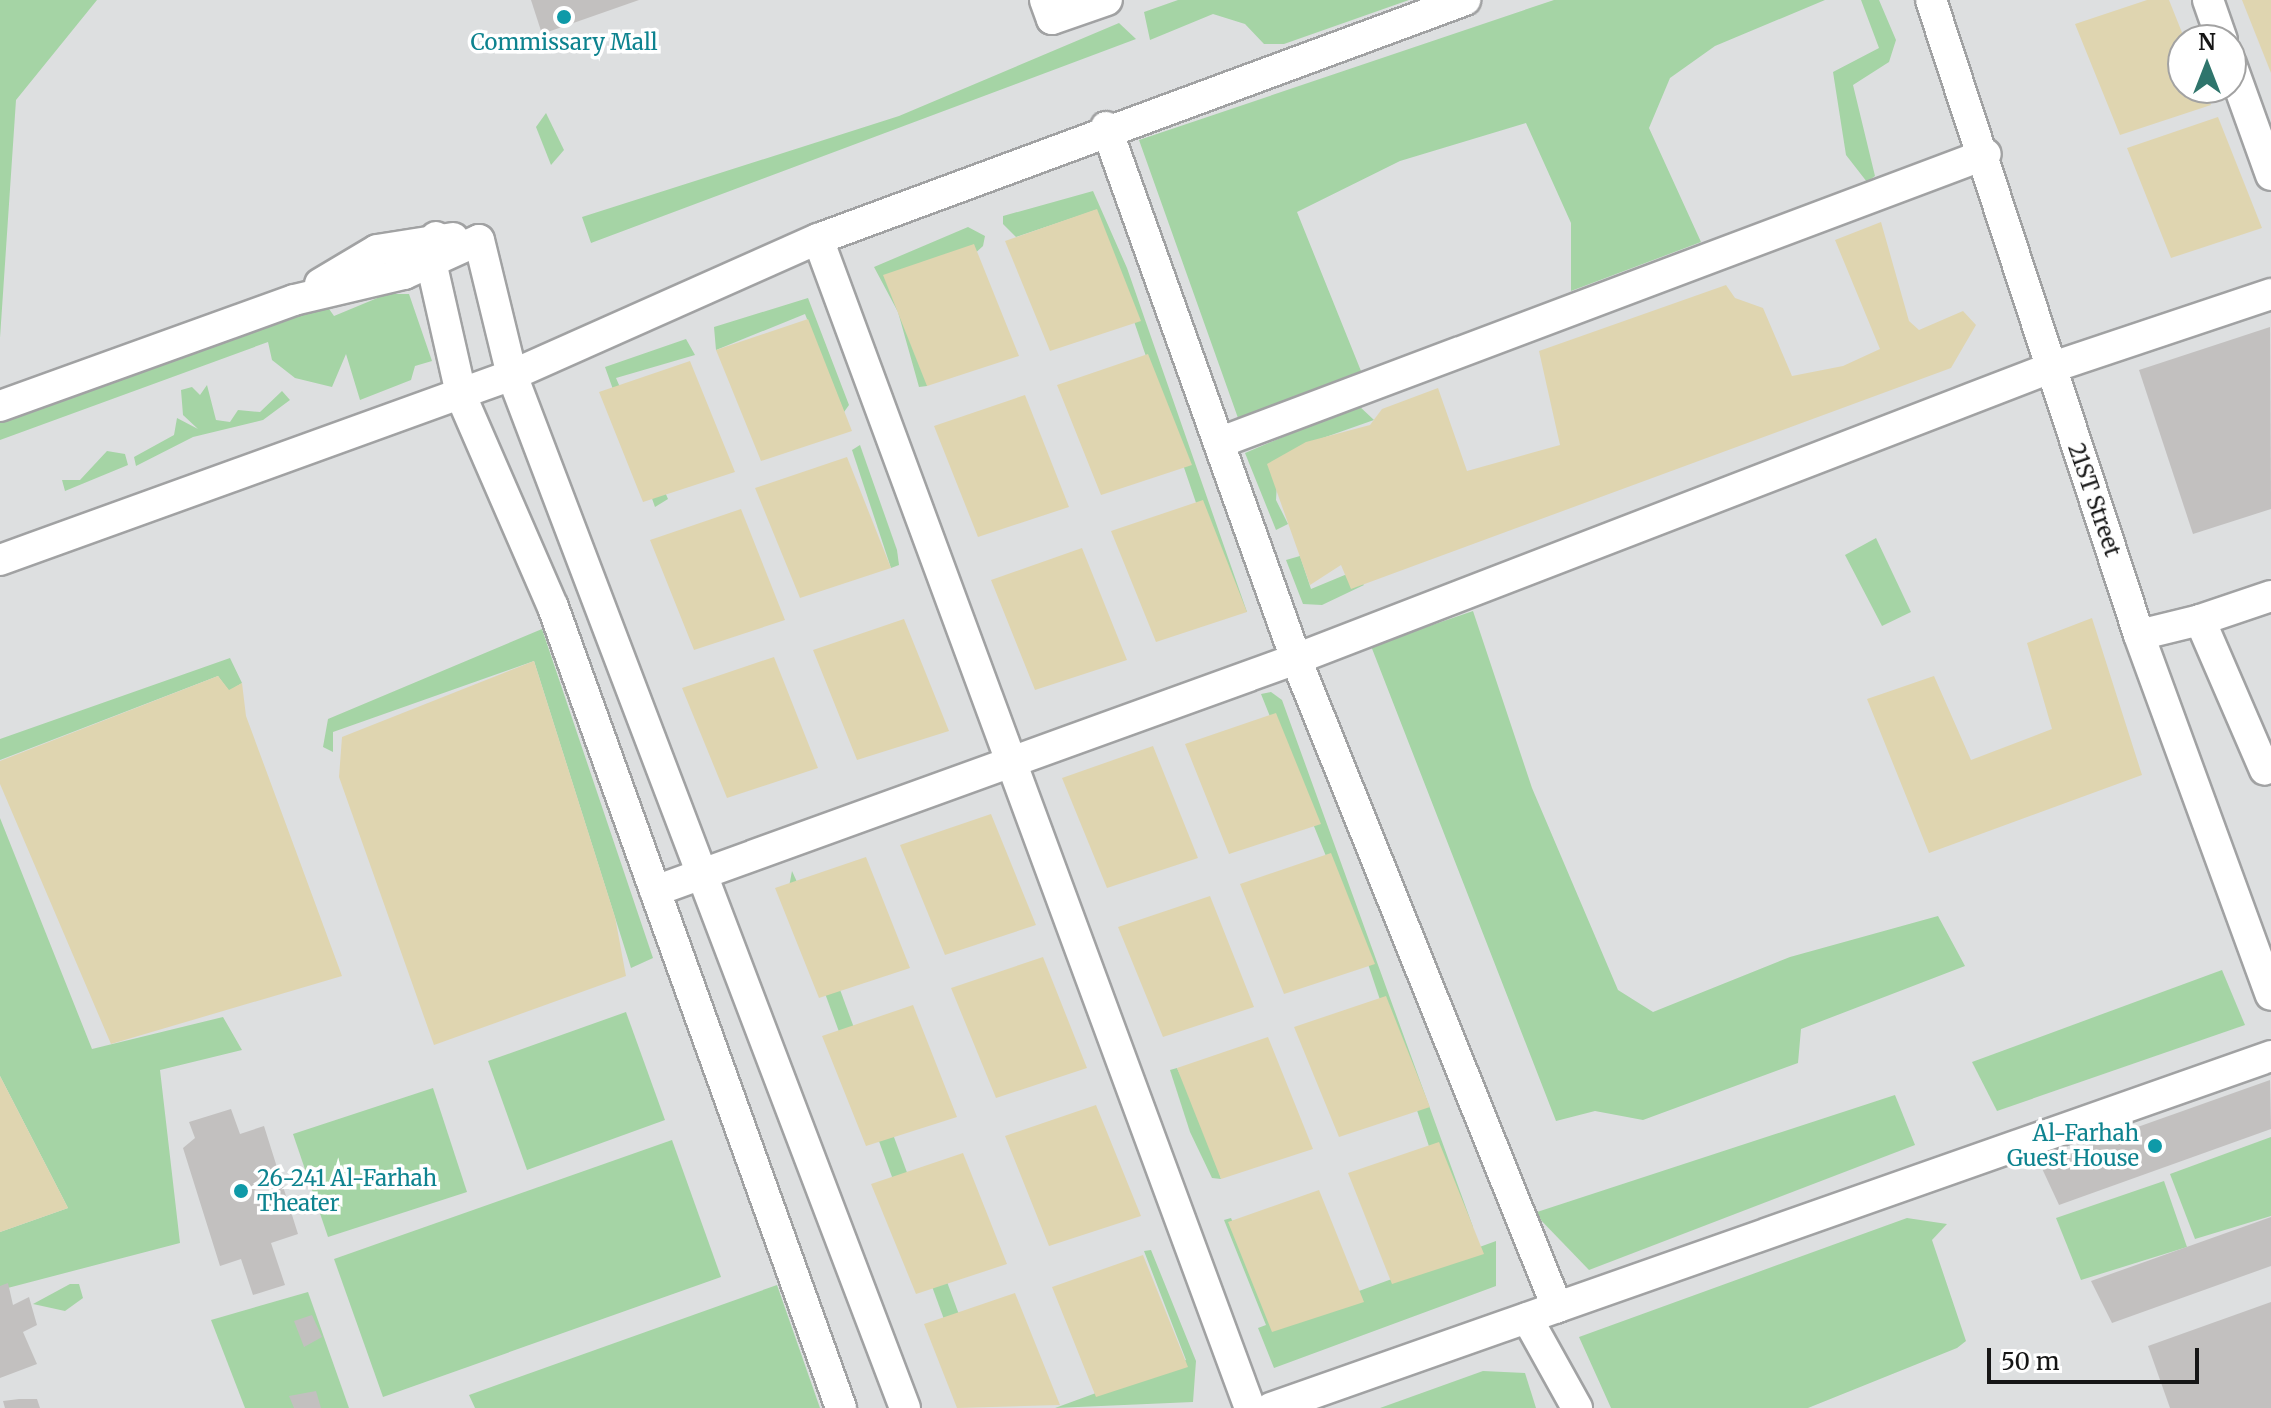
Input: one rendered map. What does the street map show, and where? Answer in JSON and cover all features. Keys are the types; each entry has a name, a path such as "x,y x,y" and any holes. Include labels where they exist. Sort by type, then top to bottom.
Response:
{"street":[{"path":"1048,9 1107,0"},
{"path":"0,560 512,375 818,239 1106,127 1465,0"},
{"name":"21ST Street","path":"1931,0 1986,154 2050,368 2139,635 2271,995"},
{"path":"2208,0 2216,24"},
{"path":"2245,104 2271,175"},
{"path":"1106,127 1296,659 1557,1307"},
{"path":"1221,442 1986,154"},
{"path":"818,239 1007,761 1250,1408"},
{"path":"0,406 294,300 377,250 434,250 479,240 512,375 697,874 905,1408"},
{"path":"434,250 461,393 553,607 841,1408"},
{"path":"655,891 1007,761 1296,659 2050,368 2271,294"},
{"path":"553,607 594,594"},
{"path":"2139,635 2200,620 2271,596"},
{"path":"2200,620 2265,770"},
{"path":"1271,1408 2271,1056"},
{"path":"1527,1318 1577,1408"}],"green space":[{"path":"0,0 97,0 16,100 0,338"},
{"path":"1178,0 1409,0 1284,44 1264,44 1245,24 1213,14 1150,40 1144,12"},
{"path":"1554,0 1825,0 1715,46 1670,78 1649,128 1701,242 1571,291 1571,223 1526,123 1400,161 1297,212 1361,371 1238,418 1139,140"},
{"path":"1861,0 1879,0 1896,40 1889,62 1853,85 1875,176 1867,182 1846,155 1833,72 1879,48"},
{"path":"1119,23 1136,39 591,243 582,217 899,116"},
{"path":"546,113 564,150 551,165 536,127"},
{"path":"1093,191 1127,268 1247,612 1233,611 1096,210 1016,237 1003,224 1003,216"},
{"path":"968,227 985,236 983,246 971,257 927,366 927,386 919,387 898,312 874,267"},
{"path":"387,294 409,294 432,361 415,366 411,380 360,400 346,354 332,387 295,378 272,360 268,342 0,440 0,423 297,311 327,306 334,316"},
{"path":"808,298 849,405 844,412 805,314 716,350 714,327"},
{"path":"686,339 695,355 616,378 668,499 655,507 605,367"},
{"path":"207,385 216,420 230,422 238,410 260,412 282,391 290,400 263,420 193,437 136,466 134,457 174,435 177,418 198,429 183,415 181,390 192,387 200,395"},
{"path":"1358,405 1374,420 1300,446 1278,463 1276,500 1288,524 1276,530 1245,453"},
{"path":"860,445 897,550 899,565 891,568 852,450"},
{"path":"107,451 125,454 128,465 65,491 62,480 80,480"},
{"path":"1876,538 1911,612 1882,626 1845,555"},
{"path":"1300,556 1311,589 1352,572 1364,585 1322,605 1303,604 1286,560"},
{"path":"1473,611 1532,788 1618,990 1653,1012 1790,957 1938,916 1965,966 1801,1029 1798,1063 1643,1120 1595,1111 1556,1121 1371,646"},
{"path":"542,629 653,958 631,968 534,661 333,732 333,752 323,747 328,719"},
{"path":"230,658 242,683 229,691 218,676 0,760 0,739"},
{"path":"1271,692 1282,700 1473,1227 1459,1236 1362,946 1261,694"},
{"path":"0,818 92,1049 223,1017 242,1050 160,1070 180,1243 0,1290 0,1232 68,1208 0,1076"},
{"path":"792,871 816,924 991,1402 976,1407 788,892"},
{"path":"2222,970 2245,1025 1997,1111 1972,1062"},
{"path":"626,1012 665,1120 527,1170 488,1061"},
{"path":"1177,1068 1210,1140 1221,1179 1212,1178 1190,1132 1170,1070"},
{"path":"433,1088 467,1192 328,1237 293,1134"},
{"path":"1895,1095 1915,1145 1589,1270 1534,1213"},
{"path":"2271,1137 2271,1216 2195,1239 2170,1174"},
{"path":"672,1140 721,1277 383,1397 334,1259"},
{"path":"2164,1181 2187,1247 2081,1280 2056,1218"},
{"path":"1231,1218 1274,1322 1496,1241 1496,1286 1274,1368 1258,1328 1266,1325 1224,1220"},
{"path":"1907,1218 1947,1224 1932,1240 1966,1341 1957,1348 1808,1408 1611,1408 1579,1337"},
{"path":"1151,1250 1196,1361 1193,1402 1055,1408 1186,1360 1144,1251"},
{"path":"70,1284 79,1284 83,1298 65,1311 33,1304"},
{"path":"777,1285 820,1408 475,1408 469,1395"},
{"path":"308,1292 349,1408 245,1408 211,1320"},
{"path":"1483,1371 1525,1373 1536,1408 1380,1408"}],"sand":[{"path":"2147,0 2169,0 2179,24 2167,24 2167,104 2211,105 2120,135 2075,24"},
{"path":"2242,0 2271,0 2271,73"},
{"path":"2218,117 2262,228 2171,258 2127,148"},
{"path":"1097,209 1141,321 1050,351 1005,241"},
{"path":"1881,222 1909,321 1919,330 1963,311 1976,325 1951,368 1351,589 1341,565 1310,585 1267,464 1306,442 1370,425 1382,409 1438,388 1467,471 1560,445 1539,351 1726,285 1735,298 1763,308 1792,376 1843,366 1880,349 1835,240"},
{"path":"974,244 1019,356 927,386 883,275"},
{"path":"808,319 852,431 761,461 716,350"},
{"path":"1148,354 1192,465 1101,495 1057,385"},
{"path":"690,361 735,472 643,502 599,392"},
{"path":"1025,395 1069,507 978,537 934,426"},
{"path":"847,457 891,568 800,598 755,488"},
{"path":"1203,500 1247,612 1156,642 1111,531"},
{"path":"741,509 785,620 694,650 650,540"},
{"path":"1082,548 1127,660 1035,690 991,580"},
{"path":"2092,618 2142,775 1929,853 1867,699 1934,676 1971,760 2052,729 2027,643"},
{"path":"904,619 949,731 857,760 813,650"},
{"path":"774,657 818,768 727,798 682,688"},
{"path":"534,661 615,917 626,976 434,1045 339,777 342,737"},
{"path":"218,676 229,690 242,683 246,716 342,976 111,1044 0,784 0,761"},
{"path":"1276,713 1321,824 1229,854 1185,744"},
{"path":"1153,746 1198,858 1107,888 1062,778"},
{"path":"991,814 1036,925 945,955 900,845"},
{"path":"1331,853 1375,964 1284,994 1240,884"},
{"path":"866,857 910,968 819,998 775,888"},
{"path":"1210,896 1254,1007 1163,1037 1118,927"},
{"path":"1043,957 1087,1068 996,1098 951,988"},
{"path":"1386,996 1430,1107 1339,1137 1294,1027"},
{"path":"913,1005 957,1117 866,1146 822,1036"},
{"path":"1268,1037 1313,1149 1221,1179 1177,1068"},
{"path":"0,1076 68,1208 0,1232"},
{"path":"1096,1105 1141,1216 1049,1246 1005,1136"},
{"path":"1439,1142 1484,1254 1392,1284 1348,1173"},
{"path":"963,1153 1007,1264 916,1294 871,1184"},
{"path":"1319,1190 1364,1302 1272,1332 1228,1222"},
{"path":"1143,1255 1188,1367 1096,1397 1052,1287"},
{"path":"1015,1293 1060,1405 957,1408 924,1324"}],"building":[{"name":"Commissary Mall","path":"531,0 639,0 542,34"},
{"path":"2270,327 2271,509 2193,534 2139,370"},
{"name":"Al-Farhah Guest House","path":"2270,1080 2271,1129 2059,1205 2039,1162"},
{"name":"26-241 Al-Farhah Theater","path":"231,1109 240,1134 264,1126 298,1234 271,1243 285,1285 253,1295 241,1259 220,1266 183,1148 195,1138 189,1122"},
{"path":"2271,1217 2271,1266 2112,1323 2091,1281"},
{"path":"8,1283 13,1305 29,1297 37,1325 23,1332 37,1364 0,1378 0,1286"},
{"path":"2271,1302 2271,1408 2170,1408 2148,1346"},
{"path":"312,1315 322,1337 304,1347 294,1321"},
{"path":"316,1391 321,1408 294,1408 289,1396"},
{"path":"37,1399 40,1408 5,1408 3,1401"}],"place":[{"name":"Commissary Mall","path":"564,17"},
{"name":"Al-Farhah Guest House","path":"2155,1146"},
{"name":"26-241 Al-Farhah Theater","path":"241,1191"}]}
